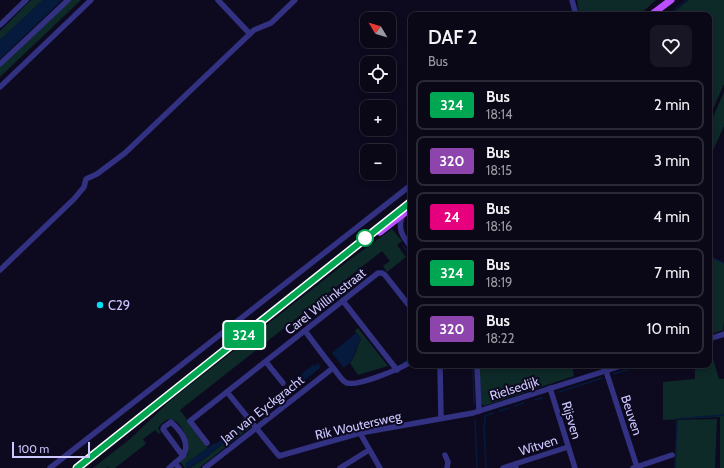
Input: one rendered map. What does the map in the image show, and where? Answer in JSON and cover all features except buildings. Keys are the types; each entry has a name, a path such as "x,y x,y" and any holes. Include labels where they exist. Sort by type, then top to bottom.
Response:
{"main road":[{"path":"655,12 671,0"},
{"path":"77,468 408,204"},
{"path":"341,258 357,249 408,210"}],"street":[{"path":"0,25 26,0"},
{"path":"0,64 68,0"},
{"path":"0,87 91,0"},
{"path":"218,0 250,34"},
{"path":"0,270 74,199 84,187 86,179 97,174 125,153 254,30 271,23 295,0"},
{"path":"572,0 575,12"},
{"path":"50,468 408,187"},
{"path":"403,214 400,228 408,244"},
{"name":"Carel Willinkstraat","path":"207,442 190,421 378,273 382,273 408,304"},
{"path":"343,301 397,370"},
{"path":"305,331 344,381 351,383 372,378 397,370 408,364"},
{"path":"712,338 724,334"},
{"path":"266,362 283,383"},
{"name":"Jan van Eyckgracht","path":"208,467 333,368"},
{"path":"440,368 441,418"},
{"path":"477,368 479,411"},
{"name":"Rielsedijk","path":"479,411 613,368"},
{"name":"Beuven","path":"606,370 635,467"},
{"name":"Rijsven","path":"550,388 575,468"},
{"path":"227,392 256,428"},
{"name":"Rik Woutersweg","path":"256,428 279,456 360,434 479,411"},
{"path":"169,468 177,466 183,456 186,449 180,429 171,422 163,429 183,456"},
{"path":"360,434 380,468"},
{"name":"Witven","path":"503,468 515,466 568,447"},
{"path":"340,468 369,450"},
{"path":"445,454 448,462 447,468"},
{"path":"635,467 672,455"},
{"name":"Rijsven","path":"570,468 572,459"}],"green space":[{"path":"31,0 43,0 0,40 0,31"},
{"path":"71,0 81,0 0,77 0,67"},
{"path":"577,0 656,0 642,12 579,12"},
{"path":"689,0 724,0 724,84 712,111 712,12 674,12"},
{"path":"724,92 724,126 712,152 712,119"},
{"path":"392,229 402,241 397,245 406,257 387,272 383,266 390,261 382,251 180,410 208,448 185,464 187,468 185,468 180,462 188,454 187,439 180,426 175,421 170,420 164,422 158,428 161,433 159,434 155,430 143,439 146,444 115,468 93,468 130,439 171,400 348,261"},
{"path":"712,257 724,263 723,330 712,334"},
{"path":"358,328 388,366 358,375 350,363 361,339 355,331"},
{"path":"712,355 719,379 724,379 724,468 720,468 720,417 663,420 663,382 695,379 695,368 712,368"},
{"path":"479,368 573,368 574,376 484,406 481,404"},
{"path":"244,418 251,427 199,468 190,468 207,457 243,428 240,422"},
{"path":"717,419 715,468 675,468 677,420"}],"water":[{"path":"43,0 62,0 0,59 0,40"},
{"path":"356,333 361,339 351,361 344,368 332,353"},
{"path":"319,363 320,368 260,415 256,413 274,396 277,396 313,365 314,366"},
{"path":"241,424 243,428 208,456 189,468 185,465 213,444 218,442"}],"waterway":[{"path":"672,12 687,0"},
{"path":"403,246 408,252"},
{"path":"712,257 724,263"},
{"path":"403,363 408,360"},
{"path":"473,368 474,404"},
{"path":"613,374 627,370"},
{"path":"559,392 602,378"},
{"path":"535,400 542,398"},
{"path":"515,406 524,403"},
{"path":"500,411 509,408"},
{"path":"486,468 484,429 485,416 493,413"},
{"path":"689,418 724,415"},
{"path":"675,468 677,419 688,418"},
{"path":"475,419 477,468"}],"bus line":[{"name":"324","path":"77,468 408,204"}],"place":[{"name":"C29","path":"100,305"}]}
